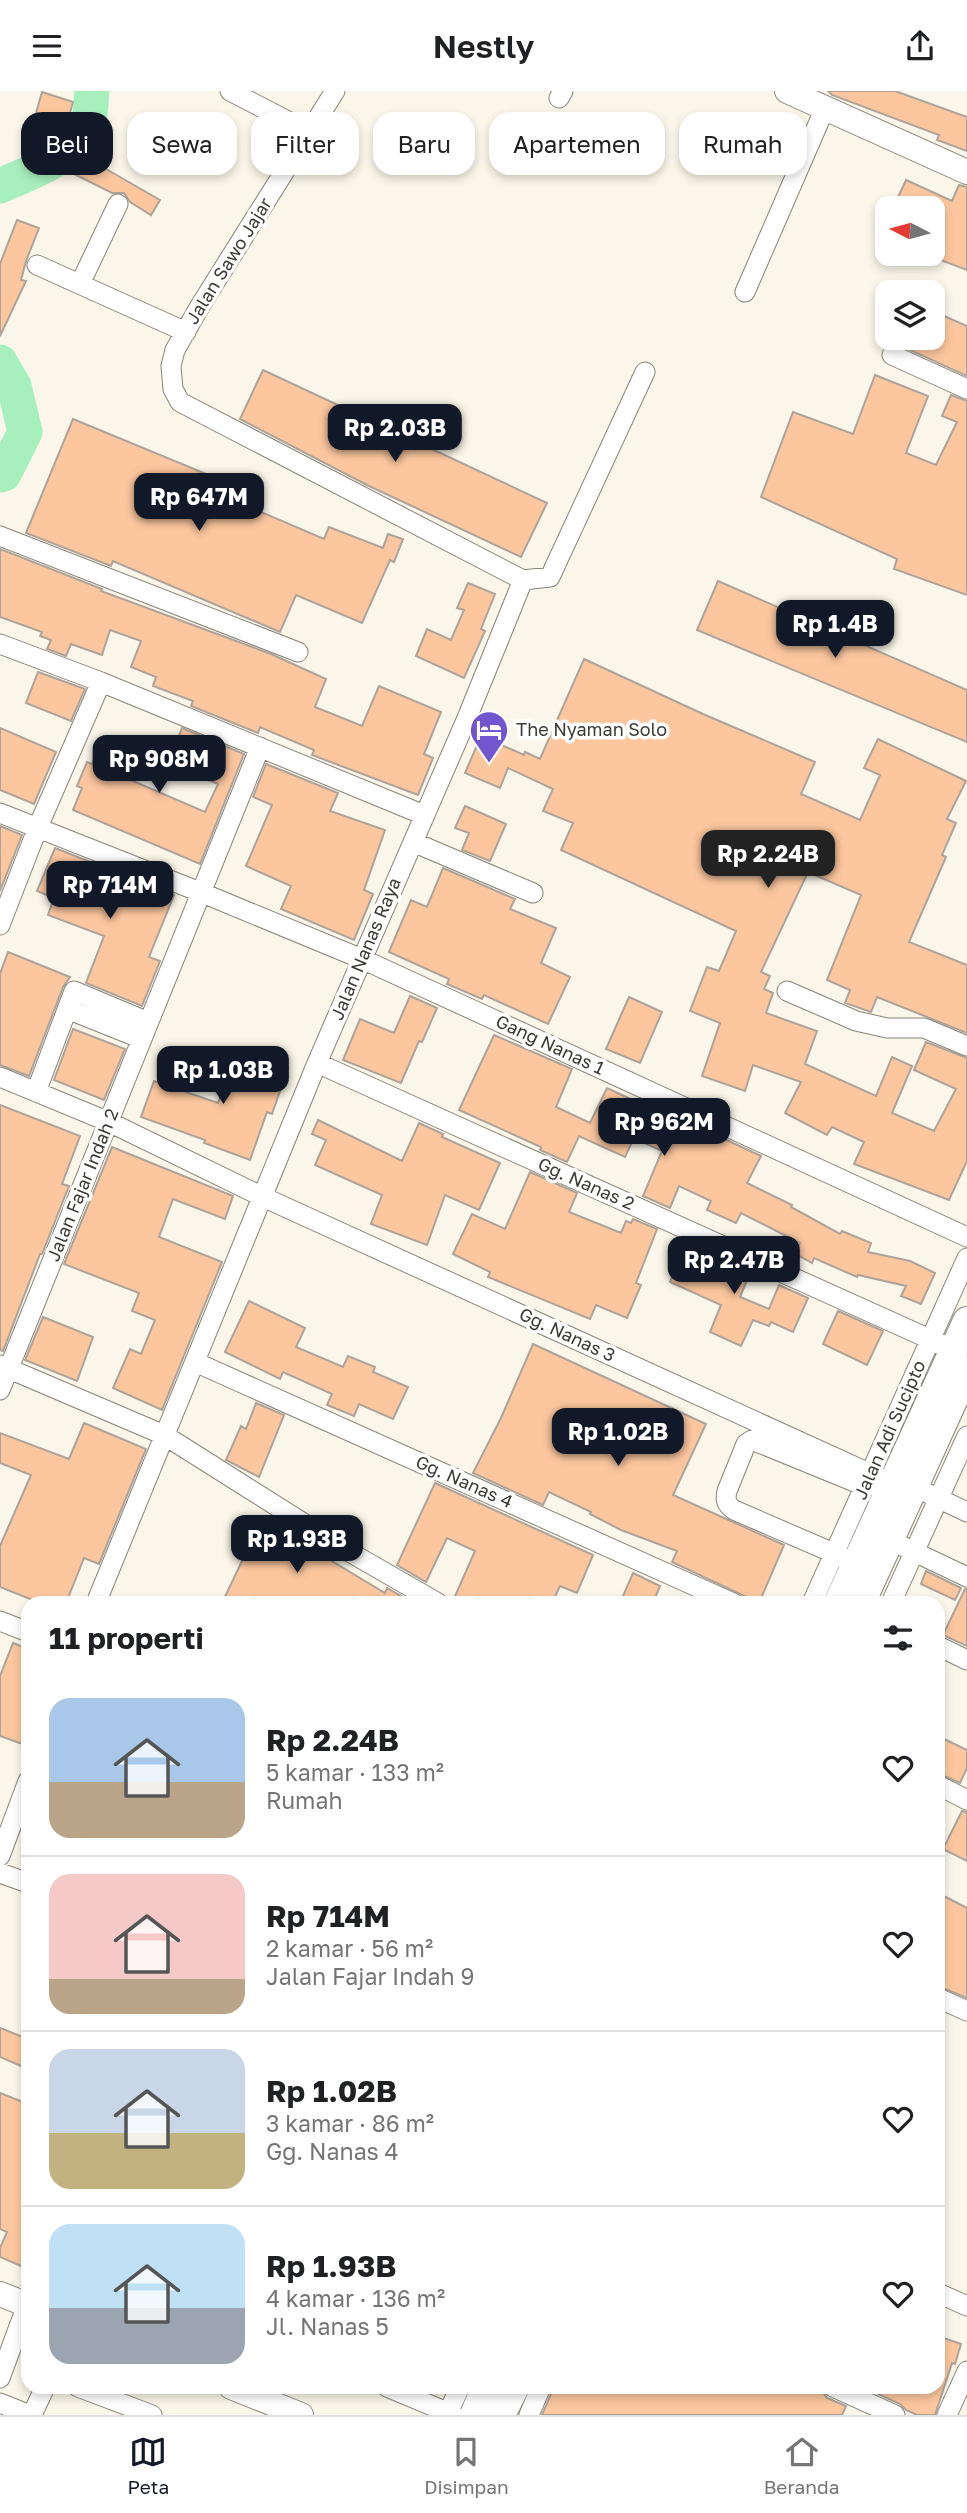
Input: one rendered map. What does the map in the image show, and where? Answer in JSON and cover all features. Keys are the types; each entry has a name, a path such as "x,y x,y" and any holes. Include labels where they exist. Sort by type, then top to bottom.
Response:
{"highway":[{"name":"Jalan Adi Sucipto","path":"868,1582 894,1487 967,1321"},
{"name":"Jalan Adi Sucipto","path":"894,1487 956,1439 951,1353"},
{"name":"Jalan Adi Sucipto","path":"848,1596 868,1582 902,1546 894,1487"},
{"path":"455,2414 478,2394"},
{"path":"501,2415 512,2394"}],"main road":[{"path":"787,91 967,172"},
{"path":"0,2294 21,2303"},
{"path":"248,2394 301,2415"}],"street":[{"path":"230,91 270,112"},
{"name":"Jalan Sawo Jajar","path":"322,112 335,91"},
{"path":"745,292 825,108"},
{"name":"Jalan Sawo Jajar","path":"283,175 175,350 171,366 173,389 180,402 523,580"},
{"path":"80,284 118,204"},
{"path":"37,265 186,332"},
{"path":"892,355 967,389"},
{"path":"523,580 550,577 645,372"},
{"path":"0,536 298,652"},
{"name":"Jalan Nanas Raya","path":"99,1596 317,1063 467,718 523,580"},
{"path":"0,644 101,682 424,815"},
{"path":"0,925 37,827 101,682"},
{"name":"Jalan Fajar Indah 2","path":"0,1389 4,1367 109,1122 260,747"},
{"name":"Gang Nanas 1","path":"0,813 200,891 362,959 967,1237"},
{"path":"413,842 533,893"},
{"path":"787,991 856,1021 887,1028 924,1028 967,1046"},
{"path":"36,1092 70,1000 145,1031"},
{"name":"Gg. Nanas 2","path":"317,1063 951,1353"},
{"name":"Gg. Nanas 3","path":"0,1077 109,1122 263,1197 894,1487"},
{"name":"Jalan Adi Sucipto","path":"951,1353 967,1258"},
{"name":"Gg. Nanas 4","path":"195,1362 717,1596"},
{"path":"4,1367 164,1435 346,1550 426,1596"},
{"path":"868,1582 728,1506 725,1499 727,1491 746,1444 752,1440 967,1512"},
{"path":"902,1546 967,1577"},
{"name":"Jalan Adi Sucipto","path":"831,1596 868,1582"},
{"path":"0,1621 21,1629"},
{"path":"945,1649 967,1660"},
{"path":"945,1789 967,1800"},
{"path":"0,1856 21,1800"},
{"path":"0,1873 21,1880"},
{"path":"945,2001 967,2011"},
{"path":"945,2296 967,2306"},
{"path":"0,2378 21,2321"},
{"path":"947,2415 967,2371"},
{"path":"0,2403 31,2415 42,2394"},
{"path":"96,2394 152,2415"},
{"path":"405,2394 455,2414 459,2394"},
{"path":"529,2415 538,2394"},
{"path":"848,2394 895,2415"}],"building":[{"path":"828,91 895,91 967,117 967,151 937,140 939,135 832,95"},
{"path":"42,92 73,102 70,112 36,112"},
{"path":"113,173 160,200 151,215 130,202 124,193 112,193 76,175"},
{"path":"906,180 941,196 899,196"},
{"path":"959,185 967,187 967,270 945,262 945,198 952,201"},
{"path":"17,220 39,228 21,280 26,281 0,336 0,264"},
{"path":"945,316 967,326 967,376 910,350 945,350"},
{"path":"263,370 547,503 521,557 369,486 240,419"},
{"path":"875,375 928,396 906,453 936,465 957,422 942,416 951,395 967,401 967,595 894,569 897,559 761,497 793,412 853,434"},
{"path":"73,419 245,490 240,503 324,539 329,527 383,548 388,534 403,539 394,562 390,560 362,623 296,595 280,632 113,561 111,566 26,533"},
{"path":"0,549 102,589 101,591 271,654 326,679 315,707 362,726 379,686 441,712 424,754 433,758 418,795 312,755 314,750 260,727 258,733 191,706 193,701 153,686 156,677 131,667 141,641 110,630 102,655 71,644 66,656 47,649 51,640 40,636 42,632 0,617"},
{"path":"718,581 967,690 967,742 697,630"},
{"path":"468,583 495,594 481,629 485,631 464,678 416,656 427,629 451,640 464,610 457,608"},
{"path":"584,659 815,762 801,794 860,820 880,775 864,768 878,739 966,781 947,819 956,823 942,855 946,857 909,942 967,965 967,1033 877,997 871,1012 845,1003 850,990 827,980 861,895 808,872 761,972 770,976 764,989 773,993 766,1013 817,1031 805,1064 876,1096 892,1057 912,1066 892,1113 934,1131 956,1089 914,1070 926,1042 967,1058 967,1161 949,1200 854,1164 864,1142 832,1127 827,1135 785,1113 801,1082 753,1065 745,1091 702,1076 720,1023 690,1011 707,967 719,971 736,931 561,850 573,823 543,811 553,789 508,768 500,788 465,773 481,736 540,759"},
{"path":"38,672 85,689 71,721 26,703"},
{"path":"0,728 56,752 34,804 0,790"},
{"path":"182,728 244,754 200,864 73,810 82,788 77,786 87,762 92,764 104,736 130,747 119,775 205,812 218,784 168,763"},
{"path":"266,764 338,793 330,811 385,830 364,890 373,894 354,940 281,909 291,886 246,866 272,805 253,797"},
{"path":"465,806 506,824 490,861 462,850 469,833 455,828"},
{"path":"0,826 22,835 0,891"},
{"path":"55,848 174,895 149,957 160,961 142,1006 86,983 104,936 48,915 54,898 37,891"},
{"path":"443,868 515,899 510,909 556,928 541,963 570,977 548,1024 484,995 482,999 447,984 449,979 389,952 411,900 427,907"},
{"path":"8,952 70,977 63,987 29,1076 0,1065 0,974"},
{"path":"410,996 437,1008 401,1083 343,1060 360,1019 394,1033"},
{"path":"629,997 662,1012 640,1063 606,1049"},
{"path":"73,1029 125,1049 104,1100 54,1080"},
{"path":"494,1035 572,1069 556,1107 590,1123 607,1088 761,1156 747,1183 792,1205 791,1207 840,1234 842,1231 871,1243 868,1252 910,1261 935,1273 921,1304 901,1296 906,1286 858,1275 857,1277 814,1258 812,1263 794,1253 800,1243 741,1213 736,1223 707,1210 711,1201 679,1186 670,1208 643,1196 662,1151 634,1138 625,1157 579,1136 567,1162 540,1150 541,1147 459,1110"},
{"path":"237,1050 288,1068 272,1114 267,1112 250,1160 141,1117 154,1081 218,1103"},
{"path":"0,1105 80,1136 62,1184 69,1186 3,1351 0,1350"},
{"path":"318,1120 402,1161 419,1123 443,1134 442,1137 500,1163 479,1210 445,1195 427,1245 371,1224 382,1195 315,1165 326,1140 312,1134"},
{"path":"112,1147 233,1196 225,1219 173,1199 159,1237 222,1262 162,1410 113,1388 130,1349 141,1354 155,1320 132,1311 139,1293 64,1264"},
{"path":"530,1172 577,1193 569,1212 621,1233 626,1221 631,1223 633,1219 657,1229 636,1283 641,1285 627,1318 596,1305 590,1319 488,1277 490,1272 453,1254 472,1214 505,1229"},
{"path":"687,1243 714,1256 713,1259 750,1273 740,1297 769,1309 779,1285 808,1298 793,1332 771,1322 769,1326 753,1320 741,1346 710,1332 721,1305 670,1282"},
{"path":"249,1301 305,1328 296,1347 343,1367 348,1356 375,1367 373,1372 408,1387 393,1419 359,1404 354,1416 327,1405 332,1394 283,1372 280,1379 225,1352"},
{"path":"838,1311 883,1331 867,1365 823,1344"},
{"path":"43,1317 93,1337 77,1381 25,1360"},
{"path":"533,1344 706,1424 673,1495 784,1545 762,1596 744,1596 672,1562 677,1551 621,1530 549,1492 543,1505 473,1473 501,1418"},
{"path":"256,1403 284,1415 259,1477 226,1460 241,1426 246,1429"},
{"path":"84,1423 146,1449 99,1564 84,1558 69,1596 22,1596 0,1587 0,1546 31,1475 0,1463 0,1433 69,1459"},
{"path":"435,1483 593,1555 577,1593 560,1586 555,1596 455,1596 475,1551 447,1538 426,1582 397,1565"},
{"path":"262,1519 298,1537 297,1540 385,1593 387,1588 401,1596 225,1596"},
{"path":"926,1571 961,1588 955,1600 921,1584"},
{"path":"633,1573 660,1586 656,1596 623,1596"},
{"path":"967,1589 967,1646 945,1636 945,1631"},
{"path":"13,1643 21,1646 21,1744 0,1736 0,1676"},
{"path":"945,1739 967,1750 967,1768 960,1783 945,1776"},
{"path":"962,1811 967,1812 967,1861 945,1850"},
{"path":"945,1897 967,1908 967,1998 945,1989"},
{"path":"0,2028 21,2036 21,2066 0,2057"},
{"path":"0,2093 21,2101 21,2266 0,2257 0,2248 7,2232 0,2229"},
{"path":"945,2338 961,2344 955,2364 952,2363 945,2384"},
{"path":"551,2394 824,2394 846,2406 842,2415 542,2415"},
{"path":"878,2394 942,2394 935,2415 917,2415"}],"waterway":[{"path":"0,186 51,163 73,146 88,124 92,91"},
{"path":"0,362 14,386 25,432 4,474 0,475"}],"place":[{"name":"The Nyaman Solo","path":"489,764"}]}
